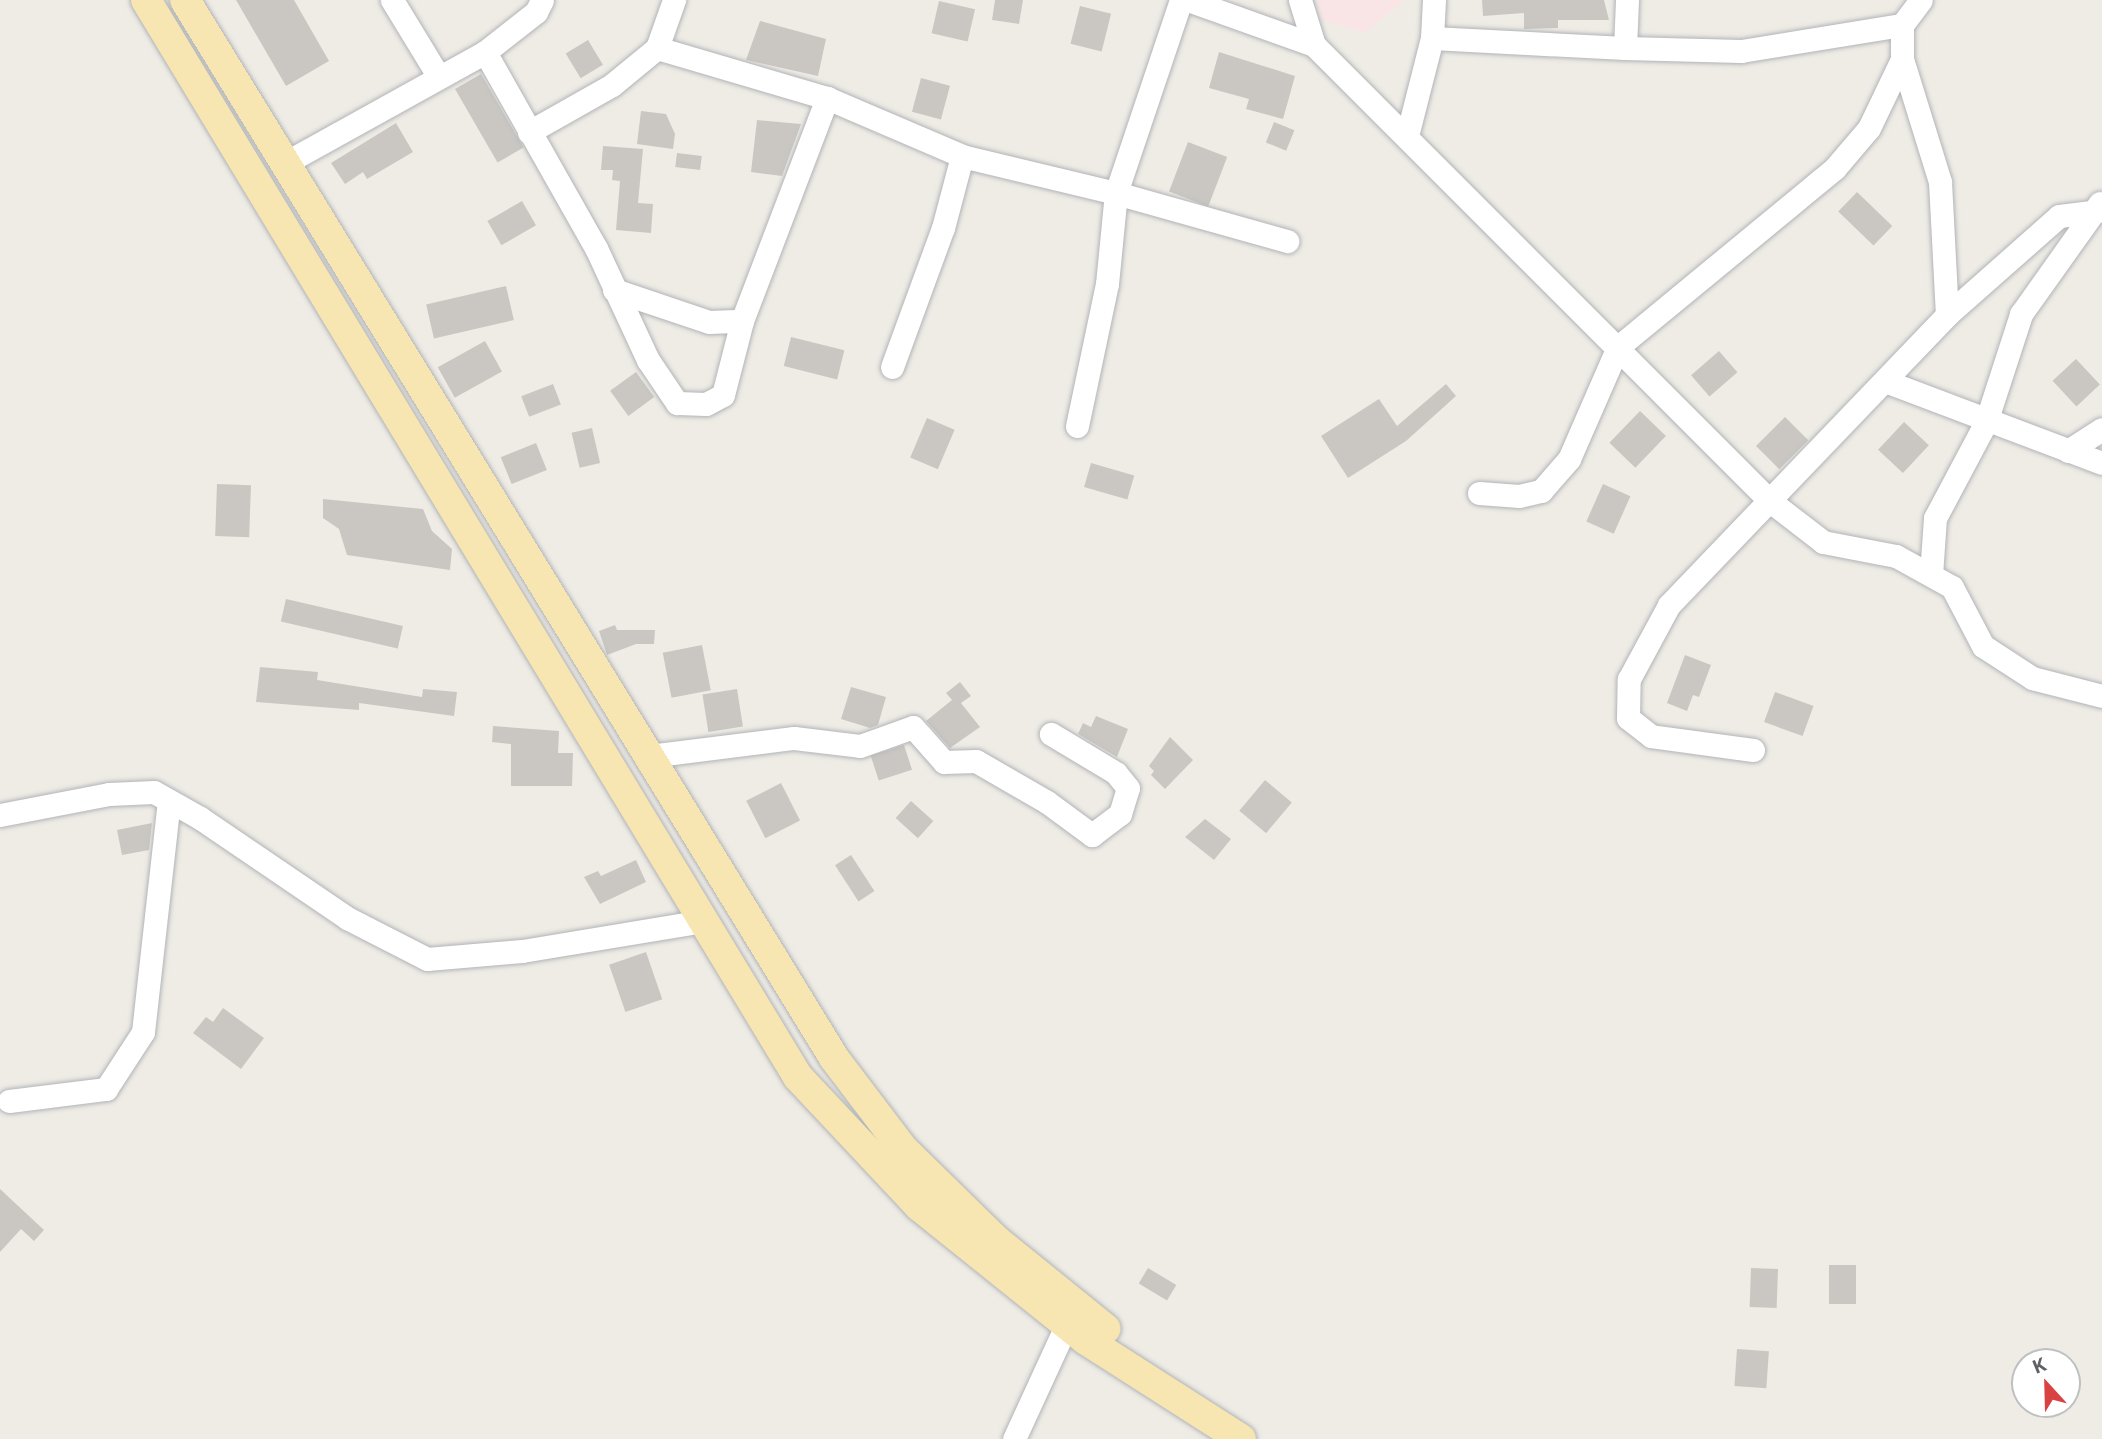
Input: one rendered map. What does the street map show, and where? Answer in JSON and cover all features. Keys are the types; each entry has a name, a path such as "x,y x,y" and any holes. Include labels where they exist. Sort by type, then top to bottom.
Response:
{"main road":[{"path":"146,0 797,1077 919,1206 1067,1324 1240,1438"},
{"path":"185,0 834,1058 903,1149 996,1240 1240,1438"}],"street":[{"path":"392,0 439,77"},
{"path":"285,163 485,52 536,12 542,0"},
{"path":"529,132 612,85 657,48 674,0"},
{"path":"1077,426 1107,284 1116,193 1181,0"},
{"path":"1188,0 1314,46 1770,501 1823,542 1896,556 1931,575 1952,587 1983,646 2032,678 2102,696"},
{"path":"1300,0 1314,46"},
{"path":"1407,136 1432,38 1434,0"},
{"path":"1625,48 1627,0"},
{"path":"1920,0 1902,24 1902,59 1940,182 1947,314"},
{"path":"1432,38 1741,51 1902,24"},
{"path":"657,48 827,97 962,156 1116,193 1287,241"},
{"path":"485,52 596,248 648,360 677,403 706,404 723,395 742,321 827,97"},
{"path":"1479,493 1519,496 1541,491 1569,459 1618,347 1835,168 1870,128 1902,59"},
{"path":"892,367 943,228 962,156"},
{"path":"1753,750 1651,736 1629,718 1629,678 1669,605 1885,382 1947,314 2059,215 2100,204"},
{"path":"1931,575 1935,518 1986,422 2021,314 2100,204"},
{"path":"614,290 709,322 742,321"},
{"path":"1885,382 1986,422 2102,463"},
{"path":"2068,451 2102,429"},
{"path":"649,757 794,738 860,746 914,727 944,762 976,761 1047,802 1092,835 1120,814 1128,788 1116,773 1051,734"},
{"path":"0,815 109,794 154,792 347,918 427,959 522,951 703,921"},
{"path":"9,1101 106,1089 143,1032 169,801"},
{"path":"1014,1439 1067,1324"}],"shaded area":[{"path":"1317,0 1405,0 1365,33 1322,20"}],"building":[{"path":"236,0 294,0 329,61 286,86"},
{"path":"995,0 1023,0 1019,24 992,20"},
{"path":"1482,0 1604,0 1609,20 1558,20 1558,28 1524,29 1524,13 1483,16"},
{"path":"939,1 975,9 968,41 932,33"},
{"path":"1080,6 1111,14 1102,52 1071,44"},
{"path":"760,21 826,39 818,76 746,60"},
{"path":"588,40 603,65 581,78 566,53"},
{"path":"1219,52 1295,76 1283,119 1246,109 1249,99 1209,88"},
{"path":"481,74 524,148 498,163 455,89"},
{"path":"921,78 950,86 941,120 912,112"},
{"path":"641,111 666,114 675,134 673,149 637,144"},
{"path":"757,120 801,124 782,176 751,172"},
{"path":"1274,122 1294,130 1286,151 1266,142"},
{"path":"396,123 413,152 367,179 363,172 345,184 331,163"},
{"path":"1188,142 1227,157 1208,207 1169,191"},
{"path":"603,146 643,149 638,203 653,204 651,233 616,230 620,181 612,180 613,170 601,170"},
{"path":"677,153 702,156 700,170 675,167"},
{"path":"1857,192 1892,226 1873,245 1838,211"},
{"path":"522,201 536,225 501,245 487,221"},
{"path":"506,286 514,320 434,339 426,304"},
{"path":"791,337 844,350 837,379 784,366"},
{"path":"485,341 502,372 455,398 438,367"},
{"path":"1719,351 1737,372 1709,396 1691,375"},
{"path":"2076,359 2100,385 2076,406 2053,381"},
{"path":"636,372 654,397 628,416 610,391"},
{"path":"553,384 561,405 529,417 521,396"},
{"path":"1446,384 1456,396 1406,441 1348,478 1321,436 1379,399 1397,426"},
{"path":"1640,411 1666,436 1635,468 1609,443"},
{"path":"1785,417 1808,440 1779,469 1756,446"},
{"path":"927,418 955,430 938,469 910,458"},
{"path":"1904,422 1929,445 1903,473 1878,450"},
{"path":"592,428 600,463 580,468 572,433"},
{"path":"536,443 547,470 512,484 501,457"},
{"path":"1091,463 1134,475 1127,499 1084,487"},
{"path":"217,484 251,485 249,537 215,536"},
{"path":"1603,484 1630,496 1614,534 1586,521"},
{"path":"323,499 423,509 432,531 452,549 450,570 347,555 339,529 323,518"},
{"path":"286,599 403,626 398,648 281,621"},
{"path":"615,625 617,630 655,630 654,644 636,644 607,655 599,631"},
{"path":"702,645 711,690 672,698 663,653"},
{"path":"1685,655 1711,665 1699,697 1693,695 1687,711 1667,703"},
{"path":"260,667 318,672 317,680 422,697 423,689 457,692 454,716 359,703 359,710 256,702"},
{"path":"960,682 971,696 961,703 980,727 950,748 926,721 952,700 946,693"},
{"path":"851,687 886,697 878,725 870,728 841,719"},
{"path":"737,689 743,727 708,732 702,694"},
{"path":"1775,692 1814,706 1803,736 1764,722"},
{"path":"1096,716 1128,729 1117,757 1078,734 1083,723 1091,727"},
{"path":"493,726 559,731 558,753 573,753 572,786 511,786 511,744 492,742"},
{"path":"1170,737 1193,760 1165,789 1151,775 1154,771 1149,766"},
{"path":"904,745 912,770 879,781 871,756"},
{"path":"1265,780 1292,802 1266,833 1239,811"},
{"path":"781,783 800,820 765,838 746,801"},
{"path":"911,801 933,821 918,838 896,818"},
{"path":"1205,819 1231,839 1214,860 1185,837"},
{"path":"152,823 149,850 122,855 117,830"},
{"path":"851,855 874,891 858,901 835,865"},
{"path":"636,860 646,882 600,904 584,877 598,871 601,876"},
{"path":"646,952 662,999 625,1012 609,965"},
{"path":"223,1008 264,1038 241,1069 193,1033 206,1017 213,1022"},
{"path":"0,1189 44,1230 34,1241 21,1229 0,1252"},
{"path":"1829,1265 1856,1265 1856,1304 1829,1304"},
{"path":"1148,1268 1176,1285 1167,1300 1139,1283"},
{"path":"1751,1268 1778,1269 1777,1308 1750,1307"},
{"path":"1737,1349 1769,1351 1766,1388 1734,1386"}]}
